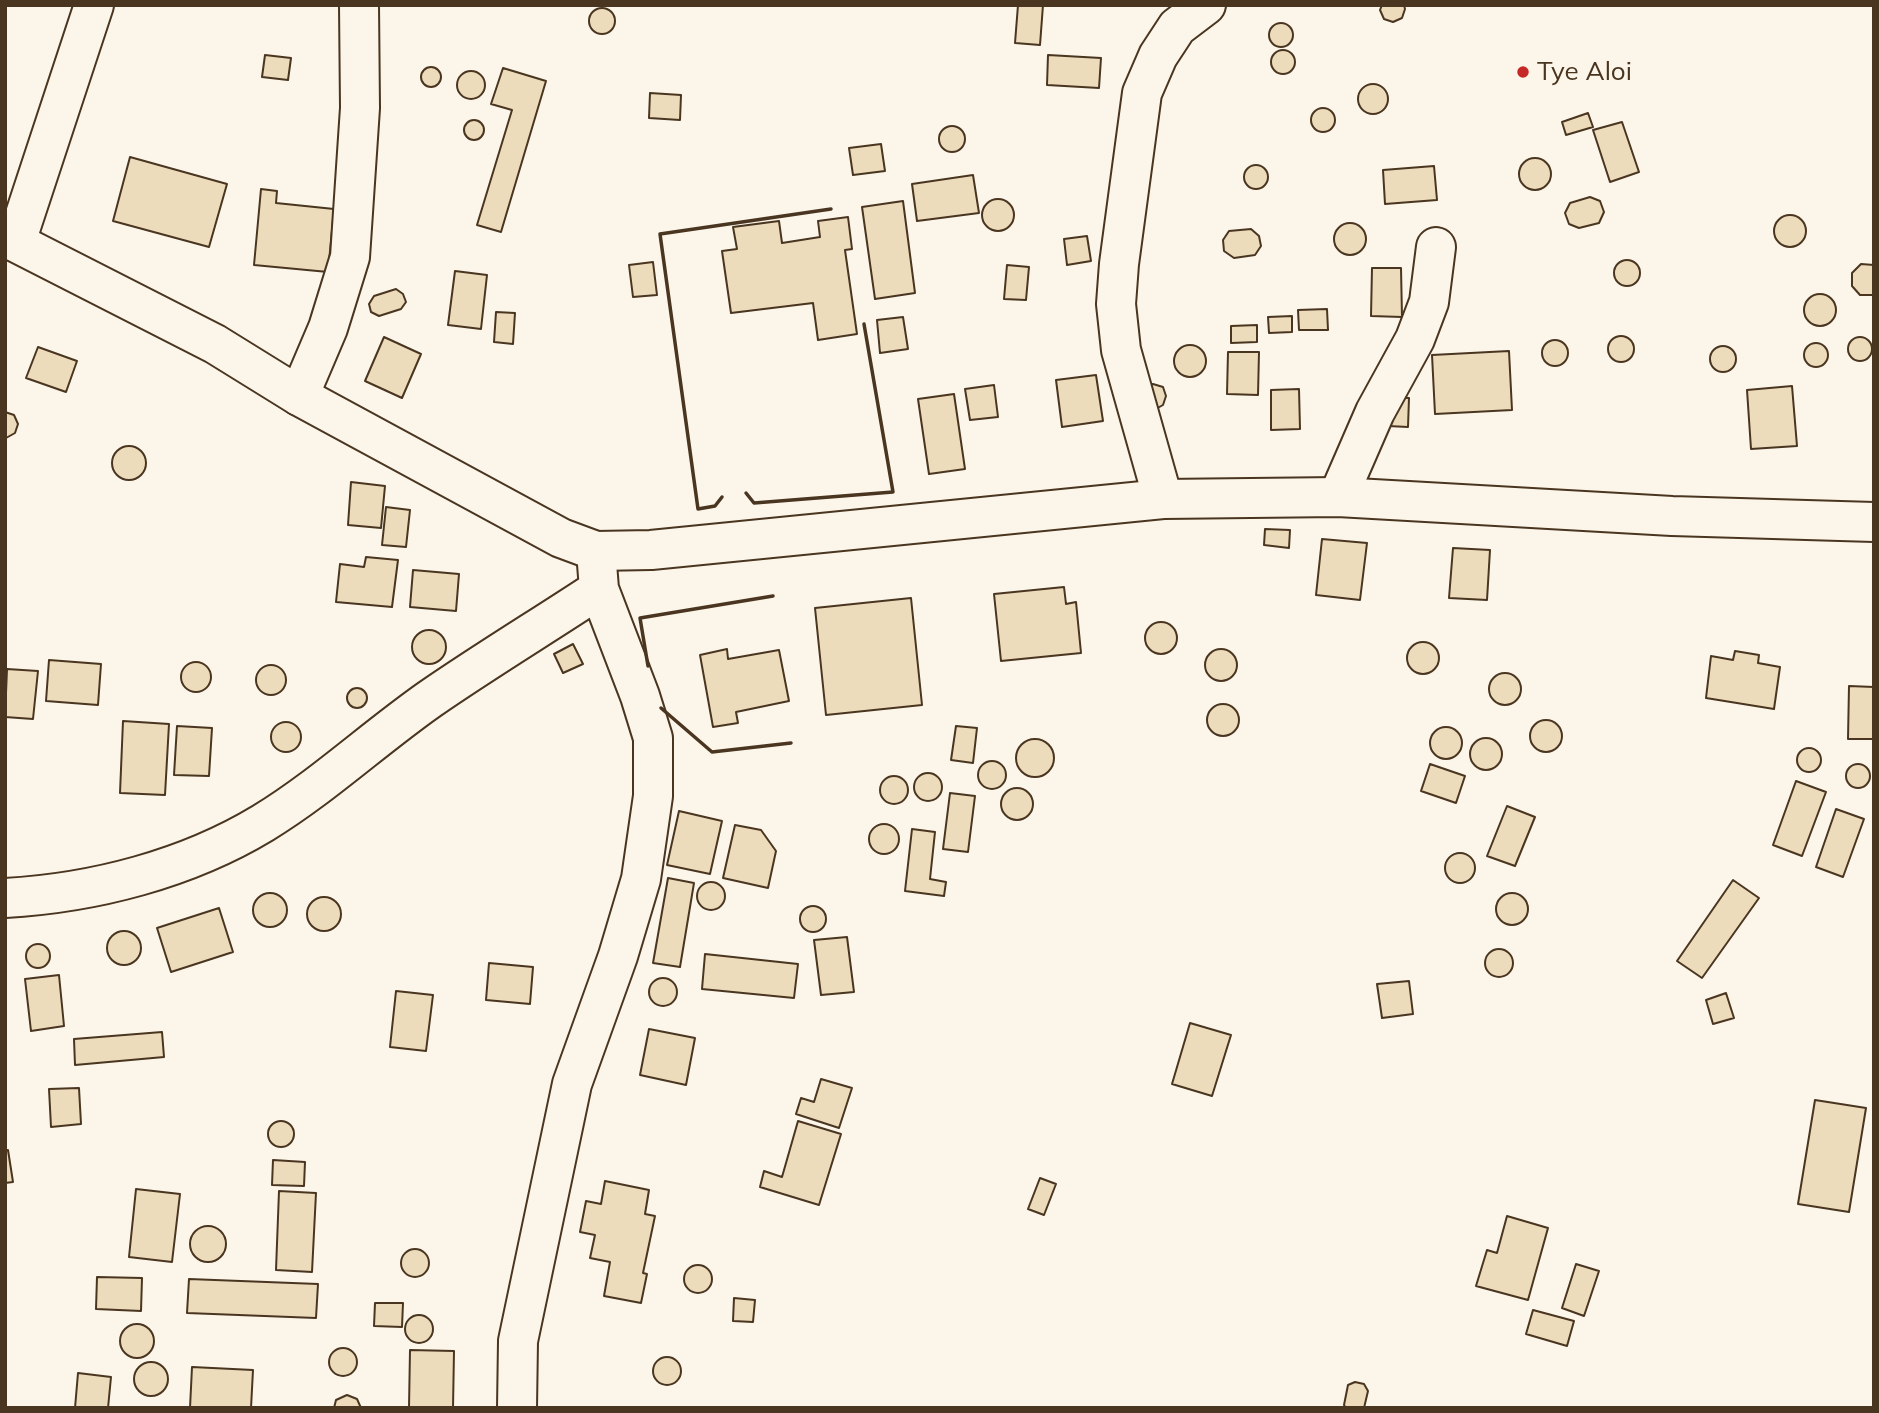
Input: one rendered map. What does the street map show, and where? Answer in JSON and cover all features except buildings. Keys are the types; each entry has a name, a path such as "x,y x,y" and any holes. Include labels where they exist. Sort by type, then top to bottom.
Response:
{"street":[{"path":"94,5 10,240 215,344 299,396 561,538 596,551 651,550 1163,499 1338,497 1672,516 1874,522"},
{"path":"299,396 328,328 349,257 360,108 359,5"},
{"path":"1163,499 1121,350 1116,304 1119,264 1143,93 1158,56 1177,27 1206,5"},
{"path":"1338,497 1375,412 1415,339 1429,302 1436,247"},
{"path":"517,1408 518,1341 572,1084 618,956 641,879 653,796 653,738 599,589 596,551"},
{"path":"5,898 123,881 196,859 264,823 429,700 599,589"}],"wall":[{"path":"722,497 715,506 698,509 660,234 831,209"},
{"path":"746,493 754,503 893,492 864,324"},
{"path":"648,666 640,618 773,596"},
{"path":"661,708 712,752 791,743"}],"place":[{"name":"Tye Aloi","path":"1523,72"}]}
